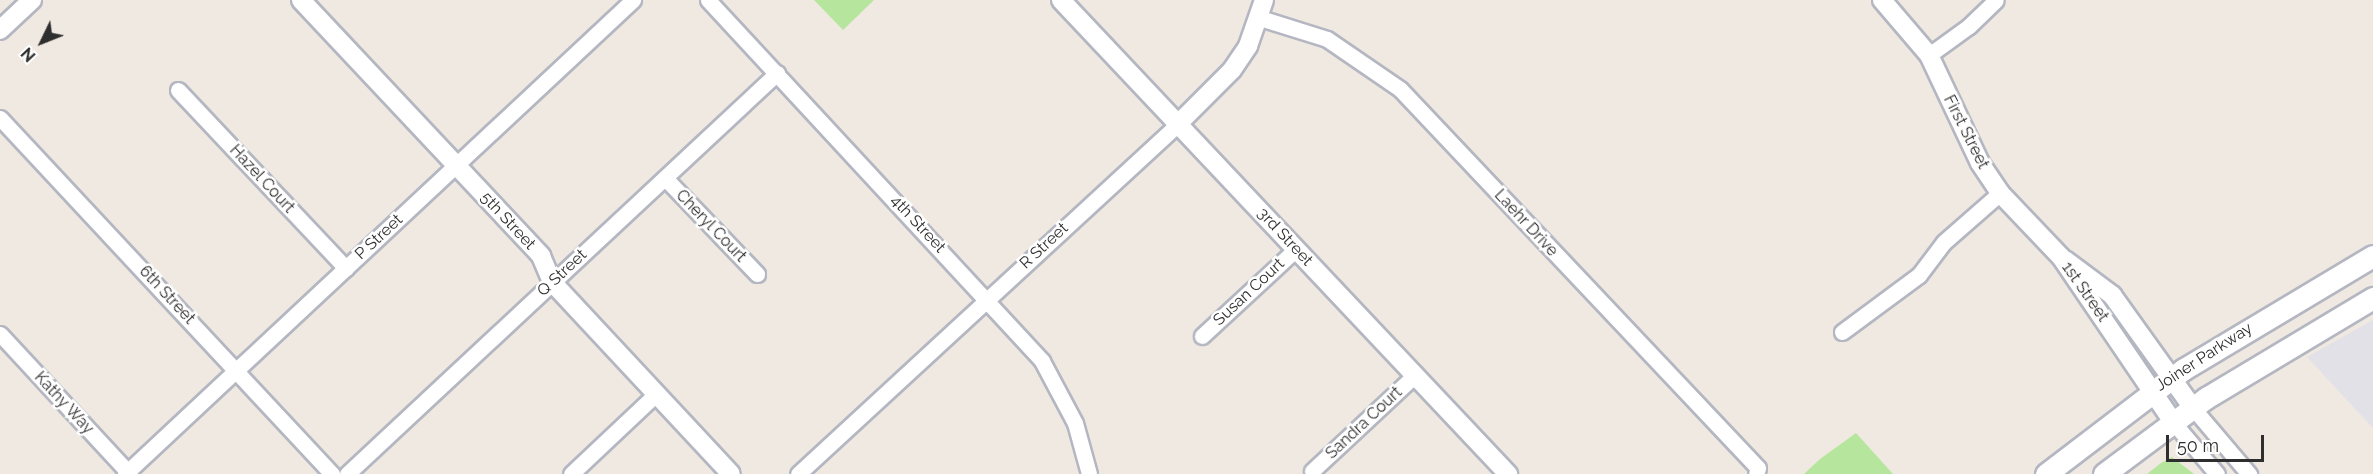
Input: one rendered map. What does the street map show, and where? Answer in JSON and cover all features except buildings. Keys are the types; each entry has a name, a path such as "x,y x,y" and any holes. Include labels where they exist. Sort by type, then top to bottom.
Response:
{"main road":[{"name":"Joiner Parkway","path":"2046,474 2172,377 2288,303 2373,256"},
{"path":"2104,474 2193,408 2297,340 2373,298"}],"street":[{"path":"0,30 32,0"},
{"name":"5th Street","path":"301,0 541,256 552,282 731,474"},
{"name":"P Street","path":"127,473 633,0"},
{"name":"4th Street","path":"708,0 988,298 1042,361 1060,390 1075,423 1089,474"},
{"name":"3rd Street","path":"1061,0 1508,474"},
{"name":"First Street","path":"1882,0 1929,55 1980,163 2000,193 2061,257"},
{"path":"1929,55 1969,26 1996,0"},
{"name":"R Street","path":"798,474 1178,124 1232,70 1262,9"},
{"name":"Laehr Drive","path":"1262,9 1327,39 1400,89 1758,468 1756,474"},
{"name":"Q Street","path":"347,474 777,73"},
{"name":"Hazel Court","path":"178,90 346,268"},
{"name":"6th Street","path":"0,118 332,474"},
{"name":"Cheryl Court","path":"664,178 757,274"},
{"path":"1842,332 1919,275 1944,242 2000,193"},
{"name":"Susan Court","path":"1202,336 1296,249"},
{"name":"1st Street","path":"2061,257 2112,295 2193,408 2249,474"},
{"name":"1st Street","path":"2061,257 2173,422 2217,474"},
{"name":"Kathy Way","path":"0,334 127,473"},
{"name":"Sandra Court","path":"1312,471 1415,375"},
{"path":"571,474 656,394"}],"shaded area":[{"path":"2373,320 2373,428 2307,357"}],"green space":[{"path":"814,0 874,0 843,30"},
{"path":"1856,433 1893,474 1804,474 1820,459"},
{"path":"2172,457 2194,474 2147,474 2161,463"}]}
